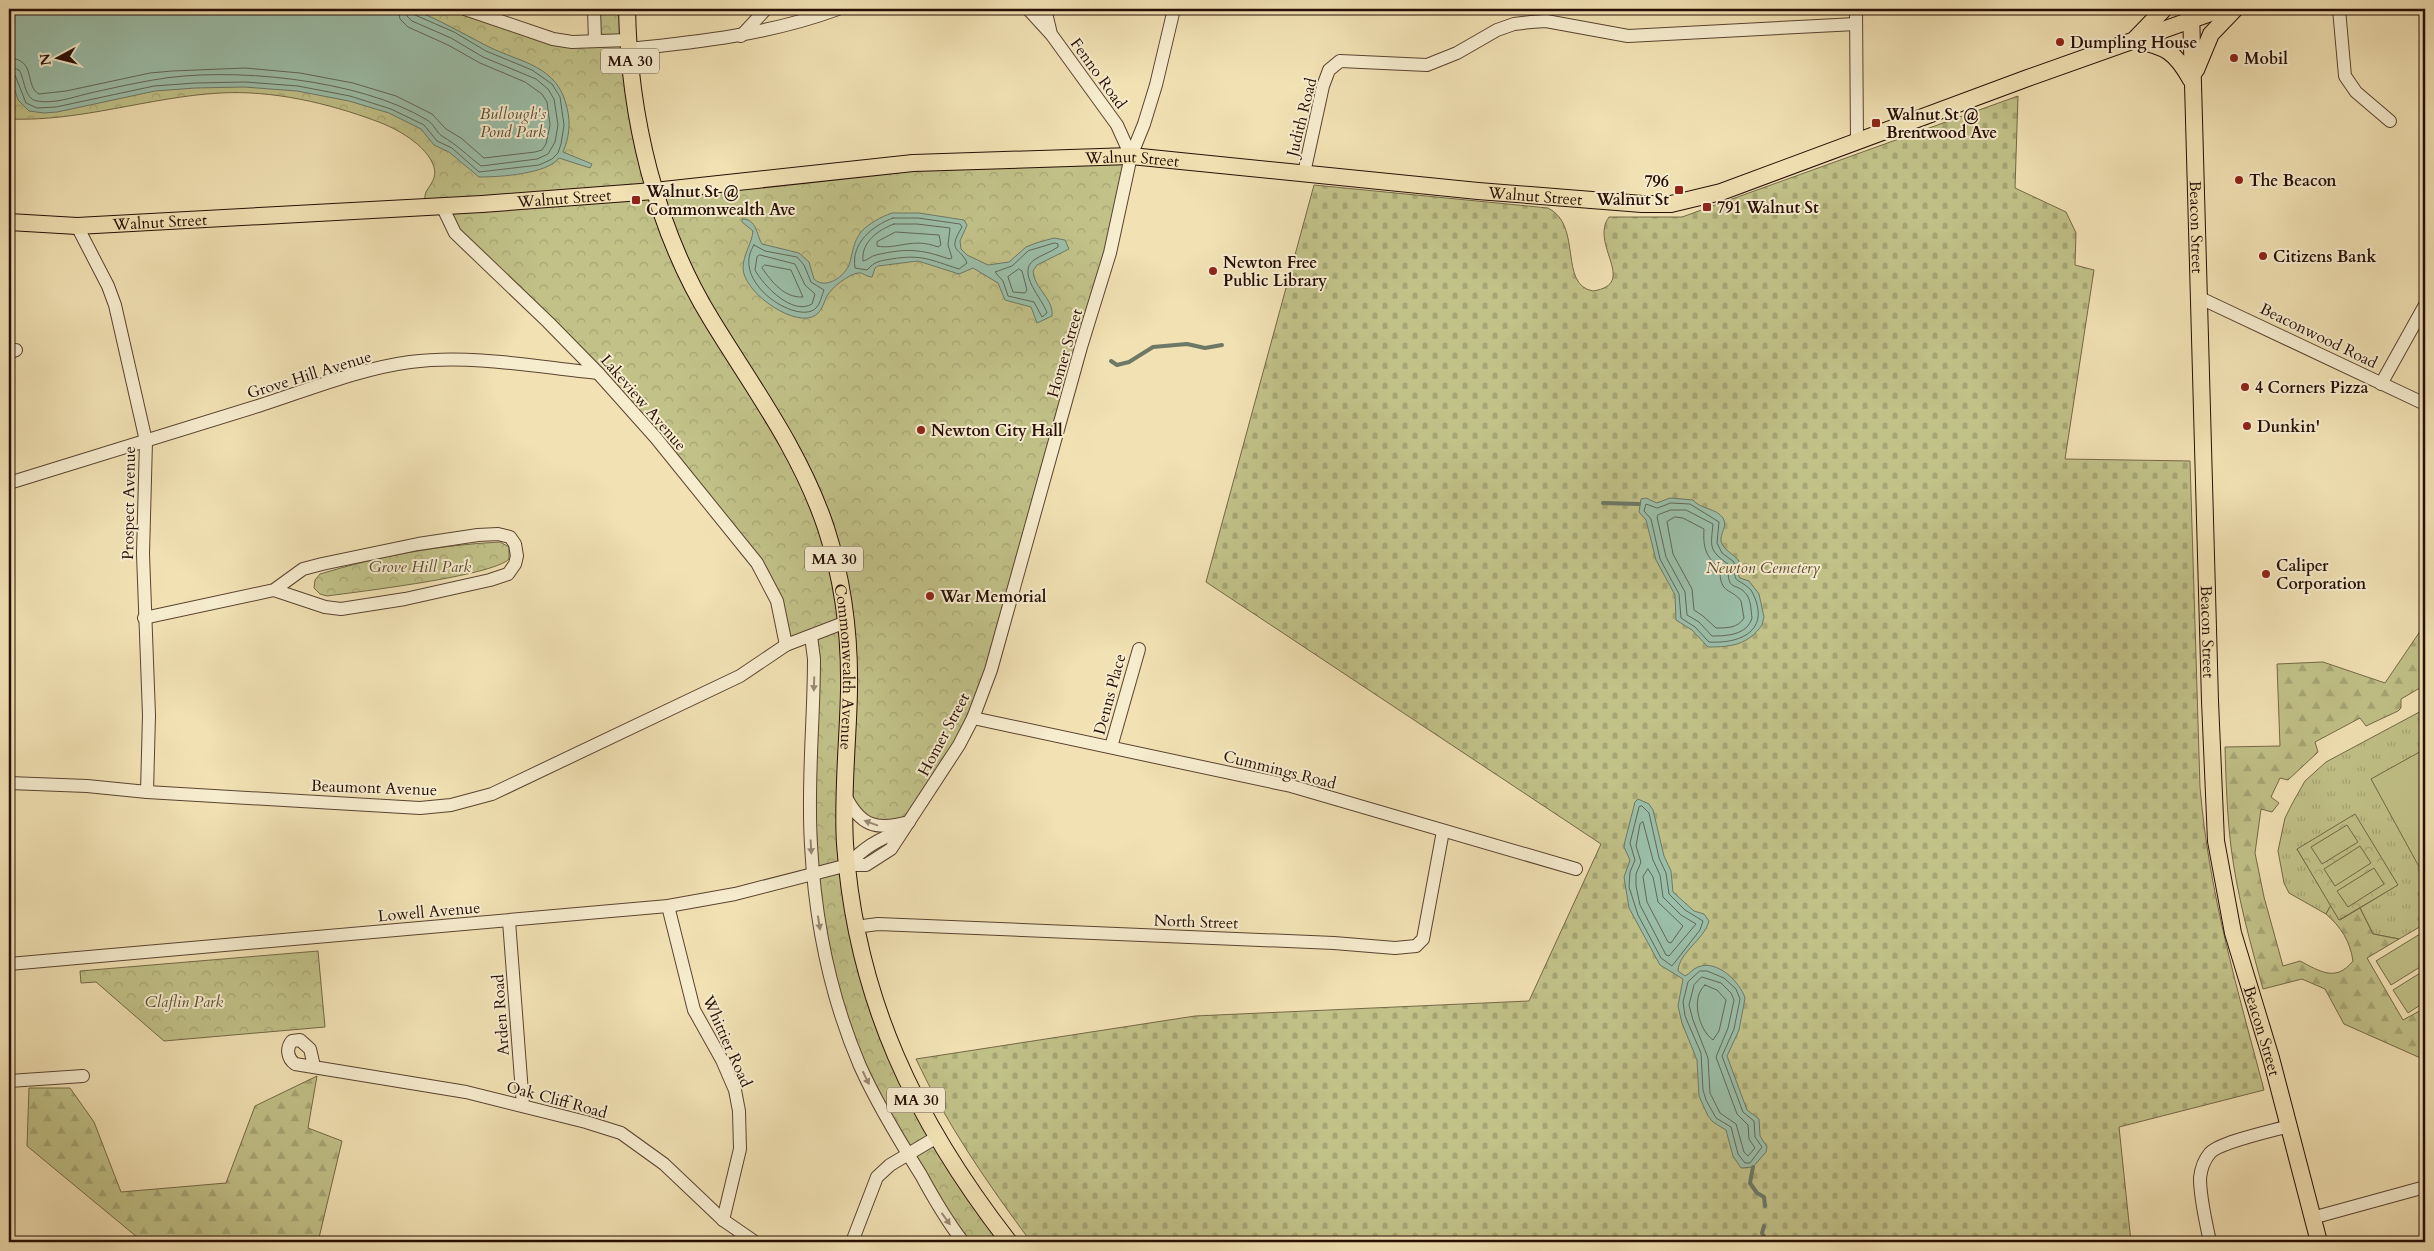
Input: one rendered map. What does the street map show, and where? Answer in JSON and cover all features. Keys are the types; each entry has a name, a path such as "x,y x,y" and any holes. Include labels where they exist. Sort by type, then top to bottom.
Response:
{"main road":[{"name":"Commonwealth Avenue","path":"627,9 628,44 654,191 670,241 693,288 784,434 812,490 827,530 846,622 849,688 845,845 855,927 865,972 877,1010 909,1086 936,1137 962,1179 1009,1242"},
{"path":"2134,40 2164,9"},
{"name":"Walnut Street","path":"9,222 77,226 442,206 654,191 913,163 1131,156 1558,198 1642,204 1671,204 1721,192 2134,40 2191,14 2222,9"},
{"path":"2192,82 2203,49 2211,34 2235,9"},
{"name":"Beacon Street","path":"2191,14 2198,297 2216,841 2233,933 2289,1126 2319,1242"},
{"path":"2134,40 2157,45 2170,51 2179,60 2192,82"}],"street":[{"path":"465,9 548,38 572,42 595,41 628,44 741,36 805,21 838,9"},
{"path":"594,9 595,41"},
{"path":"741,36 766,9"},
{"path":"1028,9 1051,34"},
{"name":"Fenno Road","path":"1045,9 1051,34 1117,126 1131,156"},
{"name":"Homer Street","path":"848,865 859,852 883,837 900,832 909,822 938,780 973,718 991,670 1110,253 1131,156 1143,128 1156,85 1174,9"},
{"path":"1856,9 1857,142"},
{"path":"2339,9 2345,76 2356,92 2390,121"},
{"name":"Judith Road","path":"1304,173 1323,86 1329,70 1340,61 1427,65 1457,53 1497,30 1514,24 1532,22 1546,21 1628,36 1856,24"},
{"name":"Lakeview Avenue","path":"442,206 455,233 598,373 656,438 757,563 777,601 786,645"},
{"name":"Prospect Avenue","path":"77,226 108,286 115,305 146,441 143,500 144,618 150,715 147,792"},
{"name":"Beaconwood Road","path":"2198,297 2425,404"},
{"path":"2381,384 2425,305"},
{"name":"Grove Hill Avenue","path":"9,483 313,387 408,362 438,360 474,361 598,373"},
{"path":"144,618 274,590 302,569 418,544 498,534 510,537 517,556 515,564 508,574 490,580 341,609 325,607 274,590"},
{"name":"Beaumont Avenue","path":"9,783 88,786 147,792 420,808 451,805 492,794 530,777 740,676 786,645 846,622"},
{"name":"Commonwealth Avenue","path":"811,636 814,680 809,806 813,874 827,964 850,1040 875,1095 942,1214 963,1242"},
{"name":"Denns Place","path":"1112,747 1138,649"},
{"name":"Cummings Road","path":"973,718 1291,786 1576,868"},
{"path":"845,795 857,816 871,824 894,826 909,822"},
{"name":"North Street","path":"855,927 878,924 1334,943 1395,948 1416,946 1423,939 1443,831"},
{"name":"Lowell Avenue","path":"9,964 668,906 734,894 848,865"},
{"name":"Whittier Road","path":"668,906 694,1010 732,1083 739,1111 740,1149 723,1220"},
{"name":"Arden Road","path":"509,921 523,1106"},
{"name":"Oak Cliff Road","path":"314,1066 419,1083 523,1106 620,1134 664,1164 723,1220 755,1242"},
{"path":"9,1081 83,1076"},
{"path":"2210,1242 2200,1177 2202,1164 2210,1152 2223,1146 2289,1126"},
{"path":"852,1242 877,1177 890,1165 936,1137"},
{"path":"2312,1218 2425,1187"}],"green space":[{"name":"Bullough's Pond Park","path":"9,9 465,9 537,35 595,41 594,9 627,9 654,191 913,163 1131,156 982,695 909,822 894,826 853,811 848,865 894,1051 1009,1242 963,1242 861,1066 819,921 811,636 786,645 768,581 656,438 455,233 442,206 425,206 425,194 433,180 435,171 425,152 410,138 384,124 319,103 260,94 220,93 193,95 62,117 9,119"},
{"name":"Newton Cemetery","path":"2018,96 2015,188 2066,212 2076,233 2075,265 2094,270 2065,459 2190,461 2200,787 2204,827 2225,940 2264,1090 2119,1127 2131,1242 1031,1242 969,1154 941,1107 916,1059 1195,1016 1529,1001 1601,844 1206,582 1314,185 1548,208 1559,216 1565,227 1576,278 1582,286 1593,291 1606,287 1612,280 1613,272 1604,228 1609,217 1682,217"},
{"name":"Grove Hill Park","path":"500,542 509,547 509,559 498,565 478,571 393,587 327,596 320,594 314,588 315,580 320,574 364,562 409,552 477,543"},
{"path":"2425,624 2425,685 2401,699 2401,708 2398,711 2366,726 2360,718 2315,742 2318,752 2288,780 2280,778 2271,797 2279,803 2272,812 2261,809 2255,853 2264,897 2283,966 2300,961 2315,969 2334,973 2347,967 2353,961 2350,947 2344,935 2326,914 2331,905 2340,920 2360,908 2373,934 2399,939 2367,958 2403,1020 2425,1008 2425,1060 2344,1024 2325,989 2302,979 2263,989 2244,918 2234,865 2228,810 2225,747 2280,746 2277,664 2323,662 2385,683"},
{"path":"2425,709 2425,927 2423,925 2399,939 2373,934 2360,908 2397,885 2297,849 2331,905 2326,914 2289,893 2284,883 2278,851 2285,818 2305,781 2326,762"},
{"path":"2425,749 2425,873 2423,874 2371,779"},
{"path":"2355,814 2398,885 2339,920 2297,849"},
{"path":"2347,825 2358,842 2322,864 2311,847"},
{"path":"2360,846 2371,863 2335,886 2324,869"},
{"path":"2374,868 2384,884 2348,907 2337,891"},
{"path":"2420,934 2425,943 2425,964 2391,985 2376,961"},
{"name":"Claflin Park","path":"318,951 325,1027 164,1041 96,982 81,983 80,971"},
{"path":"2425,970 2425,1002 2408,1013 2393,990"},
{"path":"317,1076 308,1128 342,1141 318,1242 143,1242 27,1146 29,1088 70,1088 94,1122 121,1192 226,1183 255,1106"}],"water":[{"path":"9,9 412,9 487,46 536,67 547,74 562,94 567,108 569,130 563,152 592,164 590,168 559,158 544,168 534,171 479,177 449,152 434,145 421,129 389,113 349,101 297,91 244,87 195,88 155,91 57,112 29,111 18,100 9,71"},
{"path":"892,213 919,213 964,220 967,225 960,241 961,249 967,255 988,265 1009,262 1026,247 1036,243 1054,238 1065,240 1069,249 1037,265 1033,271 1037,283 1050,304 1052,316 1037,323 1031,307 1005,300 998,283 973,268 959,274 918,261 878,266 875,268 872,277 860,273 854,274 832,289 818,313 812,317 803,318 792,316 769,304 759,296 745,277 743,263 753,231 742,222 742,219 753,224 762,244 799,253 809,262 814,279 818,282 829,283 839,278 847,269 861,232 875,221"},
{"path":"1646,498 1657,503 1670,498 1693,500 1716,512 1723,518 1725,524 1721,538 1722,544 1739,561 1738,574 1740,578 1749,581 1759,594 1764,617 1762,625 1751,637 1738,644 1708,647 1692,630 1676,620 1675,595 1656,560 1646,520 1639,512 1641,499"},
{"path":"1638,799 1649,804 1653,810 1664,856 1671,871 1673,892 1694,911 1704,914 1709,921 1702,934 1679,964 1678,971 1685,976 1696,968 1705,965 1713,966 1733,979 1745,998 1739,1030 1727,1056 1747,1110 1759,1119 1760,1136 1767,1147 1766,1152 1753,1167 1741,1168 1733,1156 1726,1130 1713,1122 1708,1116 1699,1096 1697,1060 1682,1023 1678,1006 1683,979 1660,965 1629,908 1624,877 1630,860 1624,847 1635,802"}],"waterway":[{"path":"1111,361 1117,365 1129,362 1153,347 1187,344 1205,348 1222,345"},
{"path":"1603,503 1639,504"},
{"path":"1753,1167 1750,1183 1757,1193 1764,1197 1765,1206"},
{"path":"1764,1226 1762,1233 1765,1238 1797,1238 1806,1242"}],"place":[{"name":"Dumpling House","path":"2060,42"},
{"name":"Mobil","path":"2234,58"},
{"name":"Walnut St @ Brentwood Ave","path":"1876,123"},
{"name":"The Beacon","path":"2239,180"},
{"name":"796 Walnut St","path":"1679,190"},
{"name":"Walnut St @ Commonwealth Ave","path":"636,200"},
{"name":"791 Walnut St","path":"1707,207"},
{"name":"Citizens Bank","path":"2263,256"},
{"name":"Newton Free Public Library","path":"1213,271"},
{"name":"4 Corners Pizza","path":"2245,387"},
{"name":"Dunkin'","path":"2247,426"},
{"name":"Newton City Hall","path":"921,430"},
{"name":"Caliper Corporation","path":"2266,574"},
{"name":"War Memorial","path":"930,596"}]}
